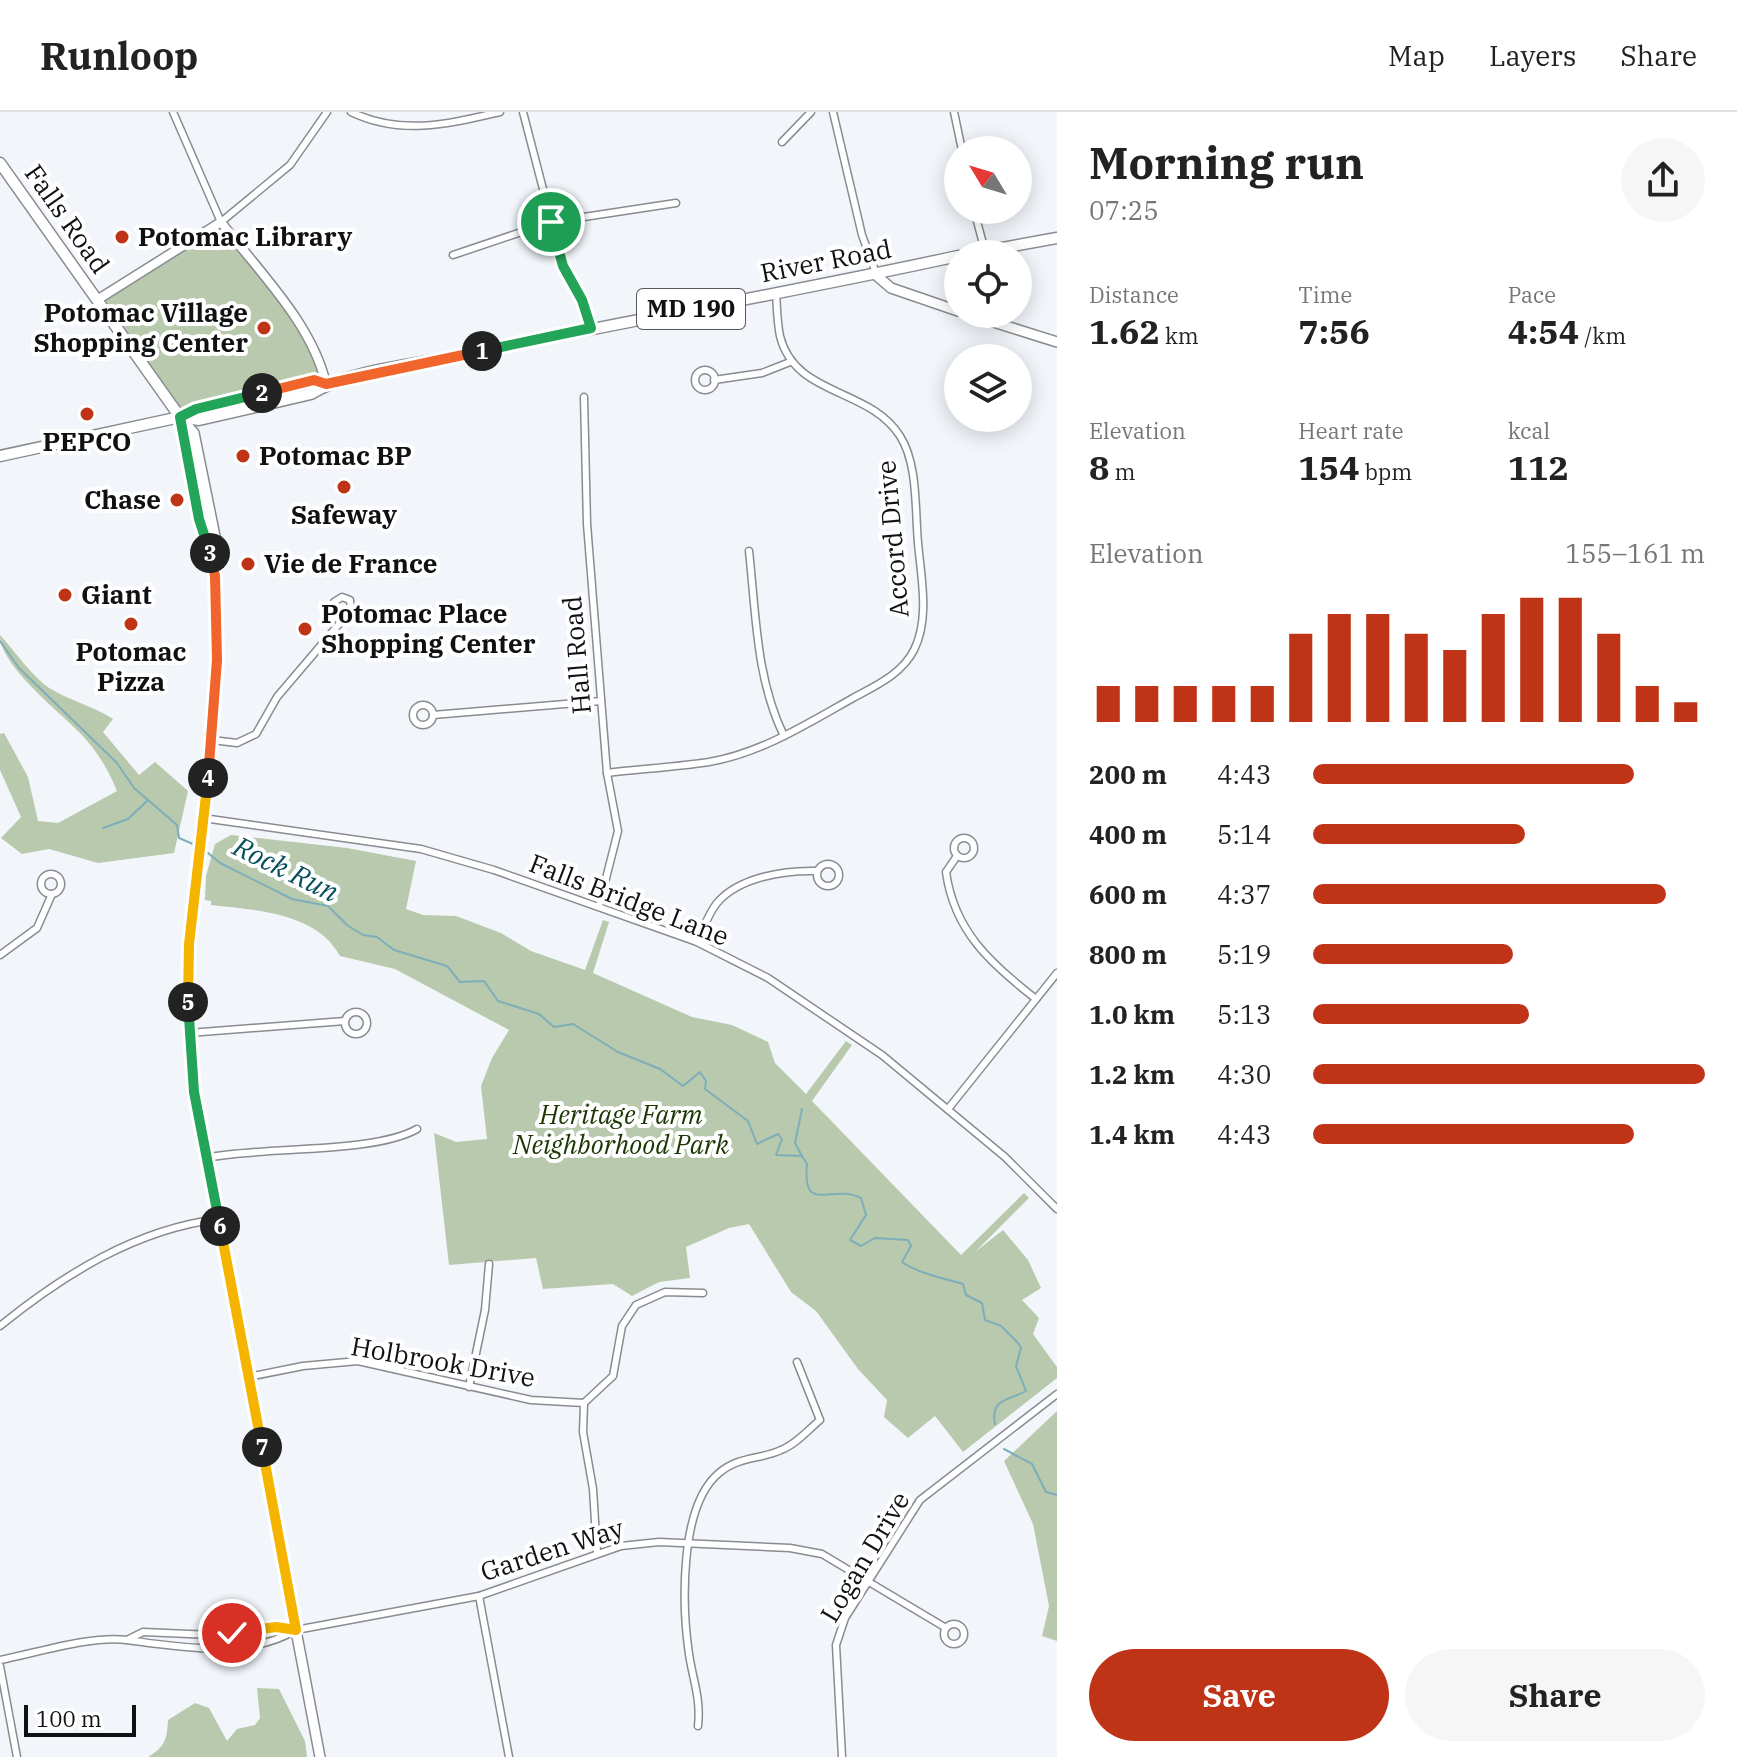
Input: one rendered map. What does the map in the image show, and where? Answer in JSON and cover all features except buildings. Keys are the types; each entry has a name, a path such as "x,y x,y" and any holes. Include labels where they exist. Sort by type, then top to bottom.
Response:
{"main road":[{"name":"Falls Road","path":"0,163 180,417 202,533 212,556 217,660 212,740 189,944 189,1033 206,1158 320,1757"},
{"path":"1032,243 1057,238"},
{"name":"River Road","path":"0,456 180,417 209,418 311,394 326,384 591,328 877,276 944,259"},
{"path":"877,276 891,288 944,306"},
{"path":"1012,328 1057,342"}],"street":[{"path":"173,112 221,222 308,338 322,365 326,384"},
{"path":"97,300 221,222 290,165 327,112"},
{"path":"351,112 379,123 415,129 500,112"},
{"path":"523,112 563,266 582,300 591,328"},
{"path":"782,142 811,112"},
{"path":"833,112 862,235 877,276"},
{"path":"954,112 959,136"},
{"path":"453,255 551,222 676,203"},
{"path":"714,380 762,373 790,362 780,336 776,293"},
{"name":"Accord Drive","path":"607,773 711,761 784,736 883,681 902,667 913,651 922,627 922,592 912,475 903,439 875,408 812,382 790,362"},
{"name":"Hall Road","path":"584,397 587,524 607,773 618,831 599,906"},
{"path":"749,551 762,680 770,707 784,736"},
{"path":"212,740 237,743 256,734 277,697 344,615"},
{"path":"433,715 601,701"},
{"name":"Falls Bridge Lane","path":"203,818 421,849 599,906 697,942 768,978 819,1010 948,1109 1005,1157 1057,1209"},
{"path":"957,856 946,872 949,896 960,918 983,955 1036,999"},
{"path":"697,942 715,906 736,888 798,871 817,871"},
{"path":"0,955 37,928 52,894"},
{"path":"948,1109 1057,973"},
{"path":"189,1033 345,1021"},
{"path":"206,1158 392,1140 417,1129"},
{"path":"0,1326 41,1293 91,1262 154,1236 219,1219"},
{"path":"469,1387 485,1310 489,1264"},
{"path":"597,1553 593,1489 583,1432 584,1403 613,1376 622,1326 636,1305 665,1292 703,1293"},
{"name":"Holbrook Drive","path":"248,1377 303,1366 358,1361 531,1400 584,1403"},
{"path":"698,1726 701,1702 689,1658 685,1616 695,1509 718,1473 740,1459 785,1449 820,1420 797,1362"},
{"name":"Logan Drive","path":"842,1757 836,1645 845,1618 868,1579 929,1491 1057,1394"},
{"name":"Garden Way","path":"296,1630 479,1596 535,1579 597,1553 640,1543 808,1551 837,1561 946,1628"},
{"path":"479,1596 509,1757"},
{"path":"127,1640 143,1632 212,1635 276,1627 296,1630"},
{"path":"17,1757 0,1663 104,1641 127,1640 143,1645 214,1649 278,1640 296,1630"}],"green space":[{"path":"221,222 308,338 326,384 311,394 180,417 97,300"},
{"path":"0,635 45,684 113,719 103,732 139,775 155,762 188,791 174,853 98,863 49,849 22,854 1,838 21,817 0,770 0,734 4,733 28,777 38,821 58,823 117,791 87,740 20,674 3,647"},
{"name":"Heritage Farm Neighborhood Park","path":"231,835 347,848 416,861 406,909 423,915 456,916 501,933 531,951 585,970 603,920 609,922 593,973 692,1017 732,1025 768,1042 775,1063 806,1094 846,1041 852,1045 812,1101 961,1255 1024,1193 1029,1198 975,1252 1003,1230 1028,1260 1041,1288 1022,1300 1039,1318 1033,1334 1057,1367 1057,1378 963,1452 935,1416 908,1438 884,1417 887,1400 858,1369 816,1311 791,1292 749,1224 729,1228 686,1247 690,1278 659,1282 632,1296 613,1284 543,1289 536,1258 449,1265 434,1133 456,1142 487,1139 481,1086 492,1058 509,1030 395,969 340,956 329,941 300,922 265,912 211,905 211,901 205,900 206,876 215,844"},
{"path":"1057,1411 1057,1641 1042,1636 1049,1606 1033,1524 1004,1461"},
{"path":"257,1688 279,1689 305,1741 307,1757 148,1757 164,1742 168,1720 195,1703 209,1708 227,1741 237,1729 255,1725 260,1718"}],"waterway":[{"name":"Rock Run","path":"0,641 19,668 117,763 134,788 177,825 179,838 193,844"},
{"path":"103,828 128,819 147,801"},
{"name":"Rock Run","path":"208,853 220,863 292,899 328,906 347,925 363,935 377,937 394,950 447,966 460,982 484,981 498,1001 539,1014 554,1027 573,1024 618,1052 660,1069 683,1086 700,1072 706,1081 705,1089 748,1121 757,1144 778,1134 782,1139 776,1155 802,1156 807,1164 809,1189 814,1194 850,1194 861,1198 866,1215 850,1240 861,1246 875,1238 908,1240 911,1246 902,1262 963,1284 966,1295 982,1303 985,1320 1001,1326 1018,1343 1021,1348 1016,1366 1026,1391 998,1405 995,1424"},
{"path":"802,1109 795,1143 802,1156"},
{"name":"Rock Run","path":"1004,1449 1032,1464 1046,1492 1057,1495"}],"place":[{"name":"Potomac Library","path":"122,237"},
{"name":"Potomac Village Shopping Center","path":"264,328"},
{"name":"PEPCO","path":"87,414"},
{"name":"Potomac BP","path":"243,456"},
{"name":"Safeway","path":"344,487"},
{"name":"Chase","path":"177,500"},
{"name":"Vie de France","path":"248,564"},
{"name":"Giant","path":"65,595"},
{"name":"Potomac Pizza","path":"131,624"},
{"name":"Potomac Place Shopping Center","path":"305,629"}],"route":[{"path":"232,1633 276,1627 296,1630 206,1158 191,1061 187,989 189,944 212,740 217,660 212,556 199,519 180,417 196,409 314,380 326,384 591,328 582,300 563,266 551,222"}]}
